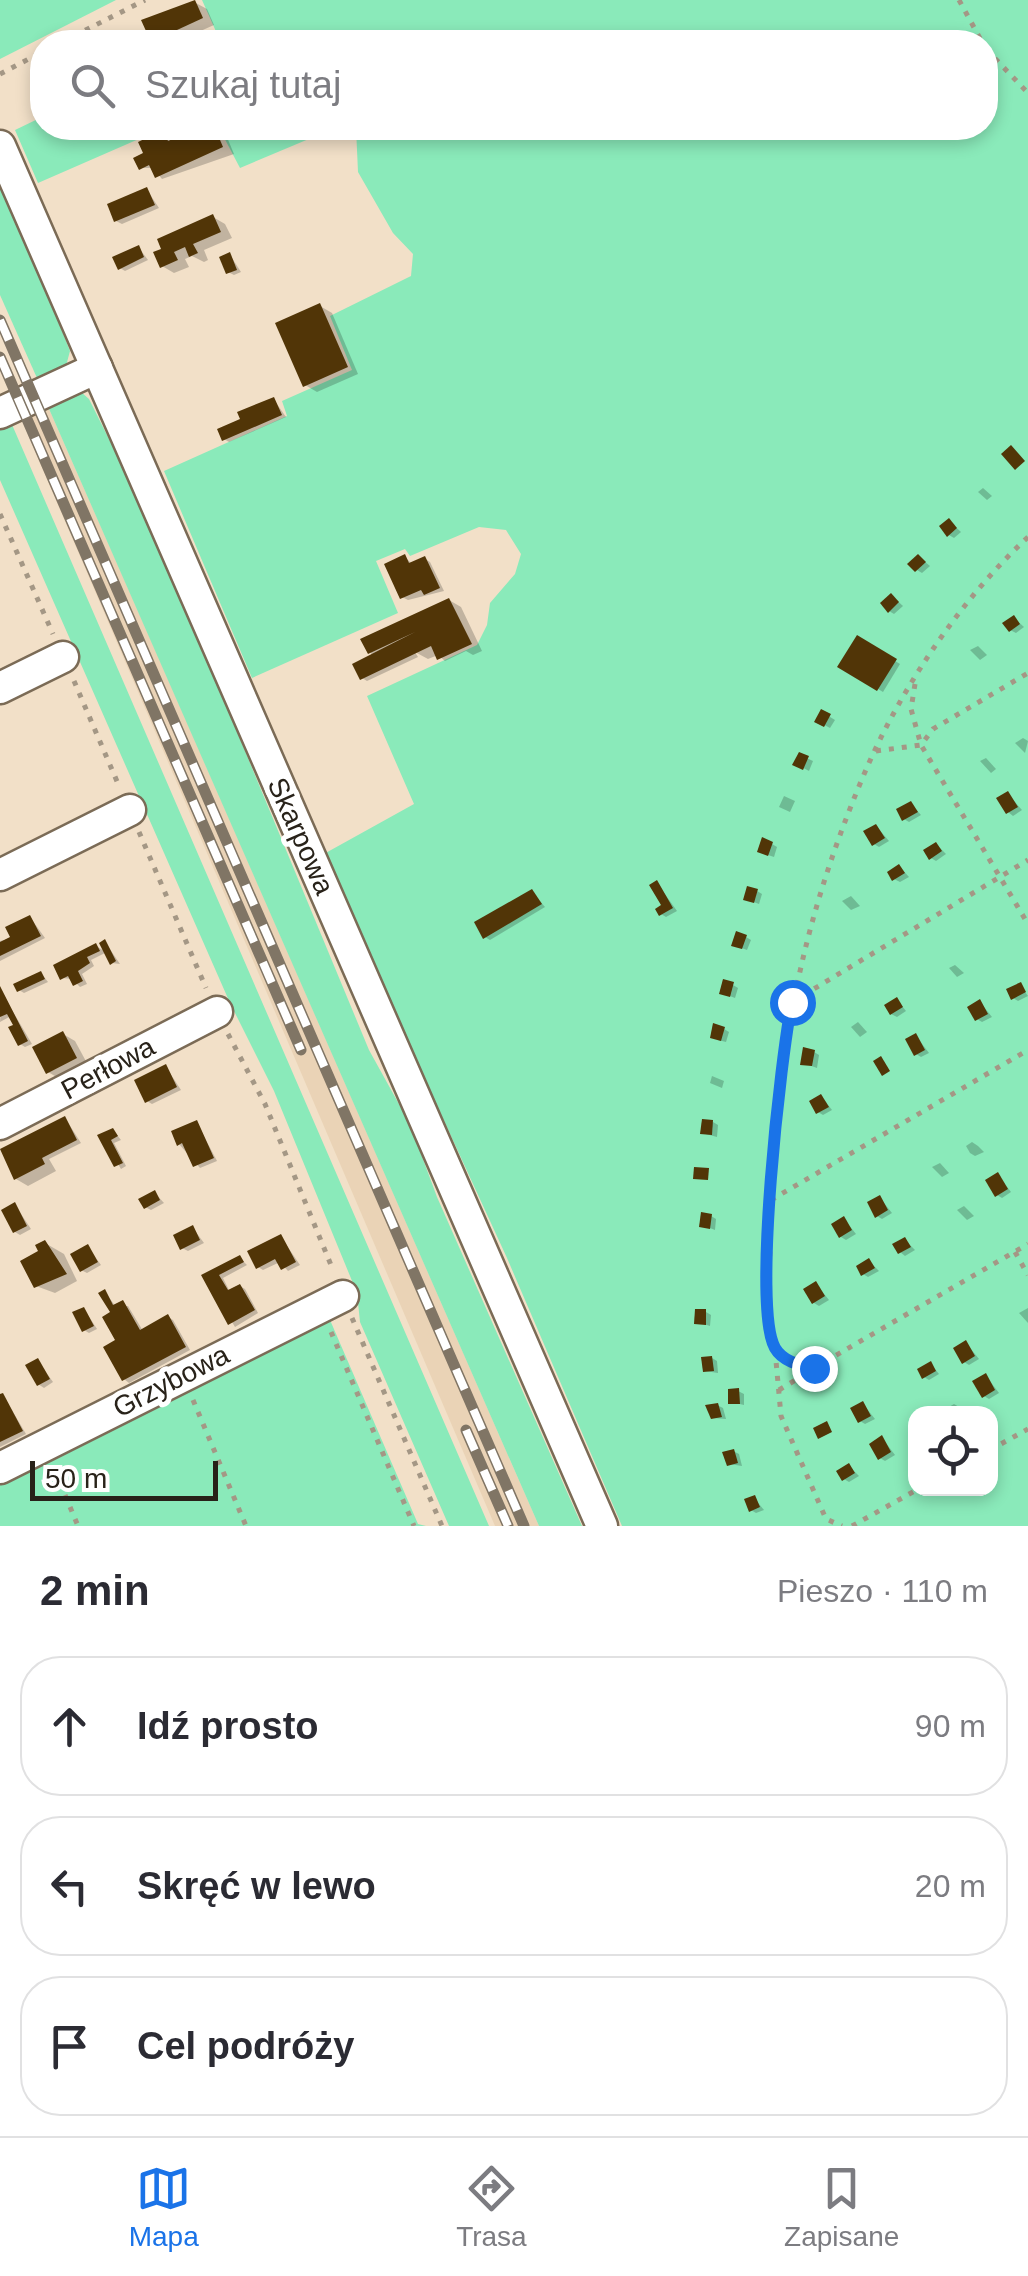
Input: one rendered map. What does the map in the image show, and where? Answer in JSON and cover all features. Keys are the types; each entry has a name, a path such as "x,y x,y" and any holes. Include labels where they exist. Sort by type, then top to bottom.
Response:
{"street":[{"name":"Skarpowa","path":"0,146 602,1526"},
{"path":"0,412 97,368"},
{"path":"0,688 63,657"},
{"path":"0,876 130,810"},
{"name":"Perłowa","path":"0,1124 217,1012"},
{"name":"Grzybowa","path":"0,1468 182,1374 334,1307"}],"path":[{"path":"86,30 145,0"},
{"path":"959,0 975,30"},
{"path":"0,74 30,58"},
{"path":"998,62 1028,93"},
{"path":"842,1526 826,1519 781,1416 775,1348 768,1322 771,1200 784,1043 809,921 876,751 915,678 978,591 1028,537"},
{"path":"876,751 921,746 933,729 1028,673"},
{"path":"915,678 911,709 921,746"},
{"path":"921,746 921,742 1028,924"},
{"path":"792,1002 1028,860"},
{"path":"771,1200 1028,1050"},
{"path":"779,1390 1028,1244"},
{"path":"1014,1252 1028,1274"},
{"path":"334,1307 414,1526"},
{"path":"775,1348 792,1363 814,1368"},
{"path":"182,1374 246,1526"},
{"path":"998,1446 1028,1429"},
{"path":"54,1468 78,1526"},
{"path":"852,1526 908,1495"}],"shaded area":[{"path":"46,402 539,1526 495,1526 20,416"}],"green space":[{"path":"0,0 116,0 57,30 30,30 30,44 0,59"},
{"path":"202,0 1028,0 1028,1526 622,1526 507,1258 322,855 414,804 367,696 477,645 487,625 490,603 515,574 521,554 506,530 479,527 410,556 405,549 376,561 398,613 252,678 164,471 287,416 282,401 352,370 330,316 411,276 413,254 393,233 358,172 357,140 998,140 998,30 215,30"},
{"path":"30,123 30,140 137,140 38,183 15,130"},
{"path":"225,140 306,140 240,168"},
{"path":"0,176 70,351 66,366 37,378 0,295"},
{"path":"81,392 89,399 148,517 369,1050 410,1124 437,1197 582,1526 539,1526 46,402"},
{"path":"10,420 489,1526 449,1526 360,1322 357,1293 274,1091 230,1003 0,480 0,425"},
{"path":"327,1313 418,1524 426,1526 0,1526 0,1483"}],"building":[{"path":"195,0 203,18 177,30 146,30 141,20"},
{"path":"220,140 223,147 155,178 149,165 139,170 133,158 143,153 138,142"},
{"path":"147,187 155,205 114,222 107,204"},
{"path":"213,214 221,232 193,244 198,253 189,257 185,247 174,252 178,260 160,268 153,252 161,249 157,239"},
{"path":"139,245 144,257 118,270 112,257"},
{"path":"230,252 237,270 226,274 219,257"},
{"path":"320,303 348,367 303,387 275,323"},
{"path":"274,397 282,415 222,441 217,429 240,419 237,412"},
{"path":"1011,445 1025,461 1015,470 1001,454"},
{"path":"949,518 957,528 947,537 939,526"},
{"path":"405,554 409,563 425,556 440,588 424,595 421,590 400,599 384,564"},
{"path":"918,554 926,562 915,572 907,564"},
{"path":"891,593 899,602 888,613 880,603"},
{"path":"449,598 472,644 437,660 431,646 360,680 352,664 415,632 368,654 360,639"},
{"path":"1014,615 1020,624 1009,632 1002,623"},
{"path":"857,635 897,659 877,691 837,667"},
{"path":"821,709 831,714 824,727 814,722"},
{"path":"799,752 809,756 803,770 792,765"},
{"path":"1008,791 1018,807 1006,814 996,798"},
{"path":"911,801 918,812 902,821 896,809"},
{"path":"876,824 885,838 872,846 863,831"},
{"path":"762,837 773,842 768,856 757,852"},
{"path":"936,842 942,851 929,860 923,850"},
{"path":"899,864 905,873 892,881 887,872"},
{"path":"657,880 673,908 659,916 655,909 661,905 649,885"},
{"path":"747,886 758,889 754,903 743,900"},
{"path":"532,889 542,904 483,939 474,922"},
{"path":"30,915 41,936 0,956 0,942 10,937 5,927"},
{"path":"736,931 747,935 742,949 731,946"},
{"path":"105,939 116,961 110,965 99,943"},
{"path":"96,943 100,951 87,957 90,963 78,971 83,981 73,986 68,976 60,980 53,965"},
{"path":"41,971 45,979 17,992 13,984"},
{"path":"723,979 734,982 730,997 719,994"},
{"path":"1021,982 1026,992 1011,1000 1006,989"},
{"path":"0,986 28,1041 18,1046 8,1027 13,1025 7,1014 0,1017"},
{"path":"897,997 903,1007 890,1015 884,1005"},
{"path":"980,999 988,1014 975,1021 967,1007"},
{"path":"713,1023 725,1027 721,1041 710,1038"},
{"path":"63,1031 77,1058 46,1074 32,1047"},
{"path":"916,1033 925,1050 914,1056 905,1039"},
{"path":"803,1047 815,1050 812,1066 800,1065"},
{"path":"881,1056 890,1071 882,1076 873,1061"},
{"path":"166,1064 177,1087 145,1103 134,1080"},
{"path":"821,1094 829,1107 816,1114 809,1101"},
{"path":"65,1116 77,1140 42,1158 45,1164 14,1180 0,1149"},
{"path":"702,1119 713,1120 712,1135 700,1134"},
{"path":"197,1120 214,1158 193,1167 182,1143 177,1146 171,1131"},
{"path":"113,1128 118,1136 111,1140 123,1163 114,1167 97,1135"},
{"path":"694,1167 709,1168 708,1180 693,1179"},
{"path":"998,1172 1008,1189 995,1197 985,1180"},
{"path":"155,1190 160,1200 144,1209 138,1199"},
{"path":"880,1195 888,1210 875,1218 867,1202"},
{"path":"15,1202 27,1226 13,1233 1,1210"},
{"path":"701,1212 712,1214 710,1229 699,1227"},
{"path":"844,1216 852,1230 839,1238 831,1224"},
{"path":"193,1225 200,1240 180,1250 173,1235"},
{"path":"281,1234 296,1262 281,1270 275,1259 256,1269 247,1251"},
{"path":"905,1237 911,1247 898,1254 892,1244"},
{"path":"45,1240 67,1274 34,1288 20,1261 38,1251 35,1245"},
{"path":"88,1244 98,1262 80,1272 70,1254"},
{"path":"240,1255 244,1262 219,1275 228,1290 240,1284 255,1310 228,1325 201,1275"},
{"path":"869,1258 875,1268 861,1276 856,1266"},
{"path":"816,1281 825,1296 812,1304 803,1289"},
{"path":"105,1289 113,1305 123,1300 140,1330 168,1314 186,1347 122,1381 103,1347 115,1340 102,1317 110,1312 98,1293"},
{"path":"84,1307 94,1326 82,1332 72,1312"},
{"path":"695,1309 706,1309 706,1325 694,1324"},
{"path":"966,1340 975,1356 962,1364 953,1348"},
{"path":"712,1356 714,1371 703,1372 701,1357"},
{"path":"38,1358 50,1379 37,1386 25,1365"},
{"path":"931,1361 936,1371 922,1379 917,1369"},
{"path":"986,1373 995,1390 982,1398 972,1381"},
{"path":"739,1388 740,1404 728,1404 728,1389"},
{"path":"3,1393 23,1431 0,1442 0,1394"},
{"path":"863,1401 871,1416 858,1423 850,1408"},
{"path":"718,1403 722,1417 711,1419 705,1405"},
{"path":"827,1421 832,1432 818,1439 813,1428"},
{"path":"882,1435 891,1452 878,1460 869,1444"},
{"path":"734,1449 738,1463 727,1466 722,1452"},
{"path":"849,1463 855,1473 842,1481 836,1471"},
{"path":"755,1495 760,1507 749,1512 744,1499"}],"railway":[{"path":"0,320 524,1526"},
{"path":"0,357 301,1050"},
{"path":"466,1430 508,1526"}],"route":[{"path":"792,1002 772,1162 768,1322 775,1348 792,1363 814,1368"}]}
